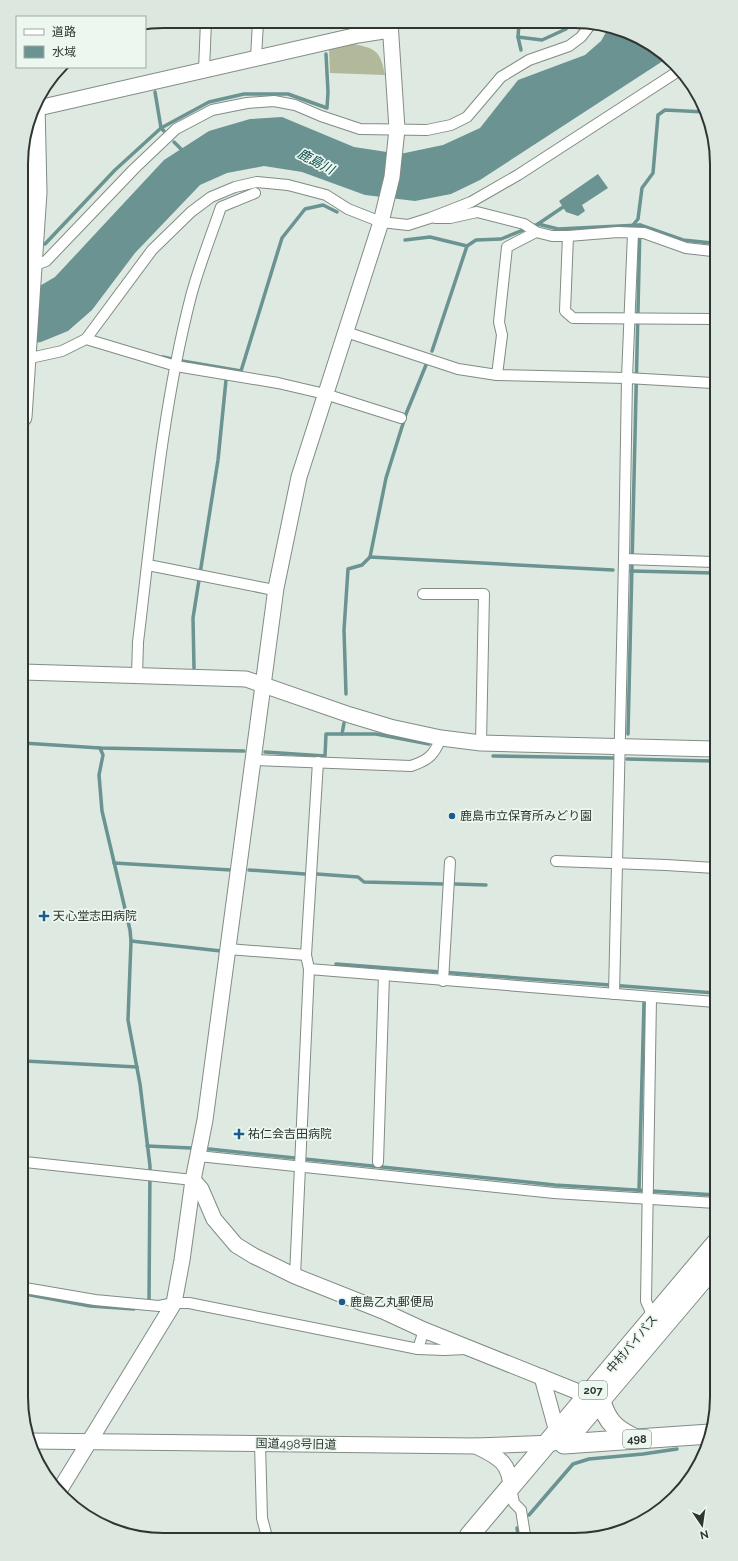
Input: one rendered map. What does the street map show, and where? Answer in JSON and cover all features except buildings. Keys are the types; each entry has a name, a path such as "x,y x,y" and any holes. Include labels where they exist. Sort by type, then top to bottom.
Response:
{"highway":[{"path":"28,334 37,192 35,120"},
{"name":"中村バイパス","path":"658,1325 710,1251"},
{"name":"中村バイパス","path":"488,1533 512,1496 557,1440 658,1325 710,1270"},
{"path":"594,1399 604,1410 609,1420 617,1429 636,1439"},
{"name":"498","path":"557,1440 636,1439 704,1434"},
{"name":"中村バイパス","path":"472,1533 512,1496"}],"street":[{"path":"204,70 206,28"},
{"path":"256,58 258,28"},
{"path":"41,106 204,70 383,28"},
{"path":"62,1487 174,1303 182,1260 193,1180 205,1120 276,588 299,477 383,216 392,177 397,136 390,28"},
{"path":"33,273 134,169 176,129 212,110 247,103 274,101 295,105 321,116 360,129 397,136 451,125 467,117 501,77 529,60 568,46 580,37 587,29"},
{"path":"28,359 62,351 86,339 152,250 190,212 211,197 235,187 257,182 288,185 326,195 348,209 383,216 408,225 471,202 518,175 675,73"},
{"path":"137,676 138,642 164,430 191,295 221,207 255,193"},
{"path":"430,218 450,218 477,212 524,224 536,232 552,236 618,232 644,233 686,248 710,251"},
{"path":"497,375 502,335 498,322 507,247 536,232"},
{"path":"614,994 627,378 633,233"},
{"path":"568,236 565,311 573,318 710,320"},
{"path":"346,332 458,369 497,375 627,378 710,383"},
{"path":"86,339 176,366 278,383 325,394 401,418"},
{"path":"624,559 710,562"},
{"path":"148,565 269,589 276,588"},
{"path":"423,594 484,594 481,743"},
{"path":"28,672 246,679 390,727 442,738 481,743 710,749"},
{"path":"253,760 411,766 422,763 435,753 442,738"},
{"path":"295,1276 309,969 306,955 318,762"},
{"path":"556,861 710,868"},
{"path":"443,980 450,862"},
{"path":"228,949 306,955"},
{"path":"309,969 710,1002"},
{"path":"378,1162 384,975"},
{"path":"652,997 646,1301 658,1325"},
{"path":"198,1156 554,1192 710,1203"},
{"path":"28,1162 193,1180 201,1189 214,1219 236,1245 254,1256 295,1276 594,1399"},
{"path":"188,1219 214,1219"},
{"path":"28,1289 95,1300 159,1306 174,1303 188,1303 418,1349 472,1349"},
{"path":"418,1349 424,1330"},
{"path":"542,1377 557,1440"},
{"name":"国道498号旧道","path":"36,1441 476,1446 557,1440"},
{"path":"260,1444 262,1518 266,1533"},
{"path":"476,1446 500,1458 507,1467 510,1477 512,1496 521,1510 525,1533"}],"green space":[{"path":"354,44 376,52 381,61 385,75 330,73 329,49"}],"water":[{"name":"鹿島川","path":"606,32 617,35 634,42 663,61 480,180 451,194 415,201 365,195 302,172 264,166 227,173 200,185 135,253 92,310 68,331 41,342 28,344 28,323 38,287 55,277 164,160 209,131 250,119 282,117 354,147 400,154 443,145 480,128 518,80 585,55 601,41"},
{"path":"598,174 608,188 582,205 585,211 578,216 566,212 559,201"}],"waterway":[{"path":"519,28 518,37 521,50"},
{"path":"518,37 542,40 567,28"},
{"path":"45,244 115,170 161,128 209,102 244,94 288,94 327,108 328,92 326,54"},
{"path":"155,92 161,128 164,131"},
{"path":"633,225 638,219 642,188 653,173 658,115 665,110 700,112"},
{"path":"174,142 184,152"},
{"path":"182,361 241,371 282,238 305,209 323,205 337,212"},
{"path":"432,351 467,246 476,240 501,239 538,224 566,205"},
{"path":"538,224 558,229 640,225 683,240 710,243"},
{"path":"628,734 640,225"},
{"path":"405,240 430,237 467,246"},
{"path":"163,357 172,359"},
{"path":"346,694 344,630 348,569 362,565 370,557 386,478 406,414 426,365"},
{"path":"194,668 193,618 218,460 226,380"},
{"path":"370,557 613,570"},
{"path":"631,571 710,573"},
{"path":"342,734 344,723"},
{"path":"265,752 325,756 326,734 376,734 429,744"},
{"path":"28,743 100,748 244,751"},
{"path":"100,748 103,755 99,775 102,811 130,930 131,941 128,1020 140,1084 150,1166 149,1304"},
{"path":"493,756 613,758"},
{"path":"627,759 710,761"},
{"path":"114,863 231,870"},
{"path":"249,870 305,874"},
{"path":"317,874 358,877 364,882 444,884"},
{"path":"455,884 486,885"},
{"path":"131,941 221,951"},
{"path":"336,964 710,993"},
{"path":"639,1190 644,1003"},
{"path":"28,1061 137,1067"},
{"path":"147,1146 191,1148"},
{"path":"209,1149 555,1185 710,1195"},
{"path":"28,1295 90,1306 134,1309"},
{"path":"529,1515 573,1464 589,1459 677,1449"},
{"path":"517,1528 518,1533"}],"place":[{"name":"鹿島市立保育所みどり園","path":"452,816"},
{"name":"天心堂志田病院","path":"44,916"},
{"name":"祐仁会吉田病院","path":"239,1134"},
{"name":"鹿島乙丸郵便局","path":"342,1302"}]}
